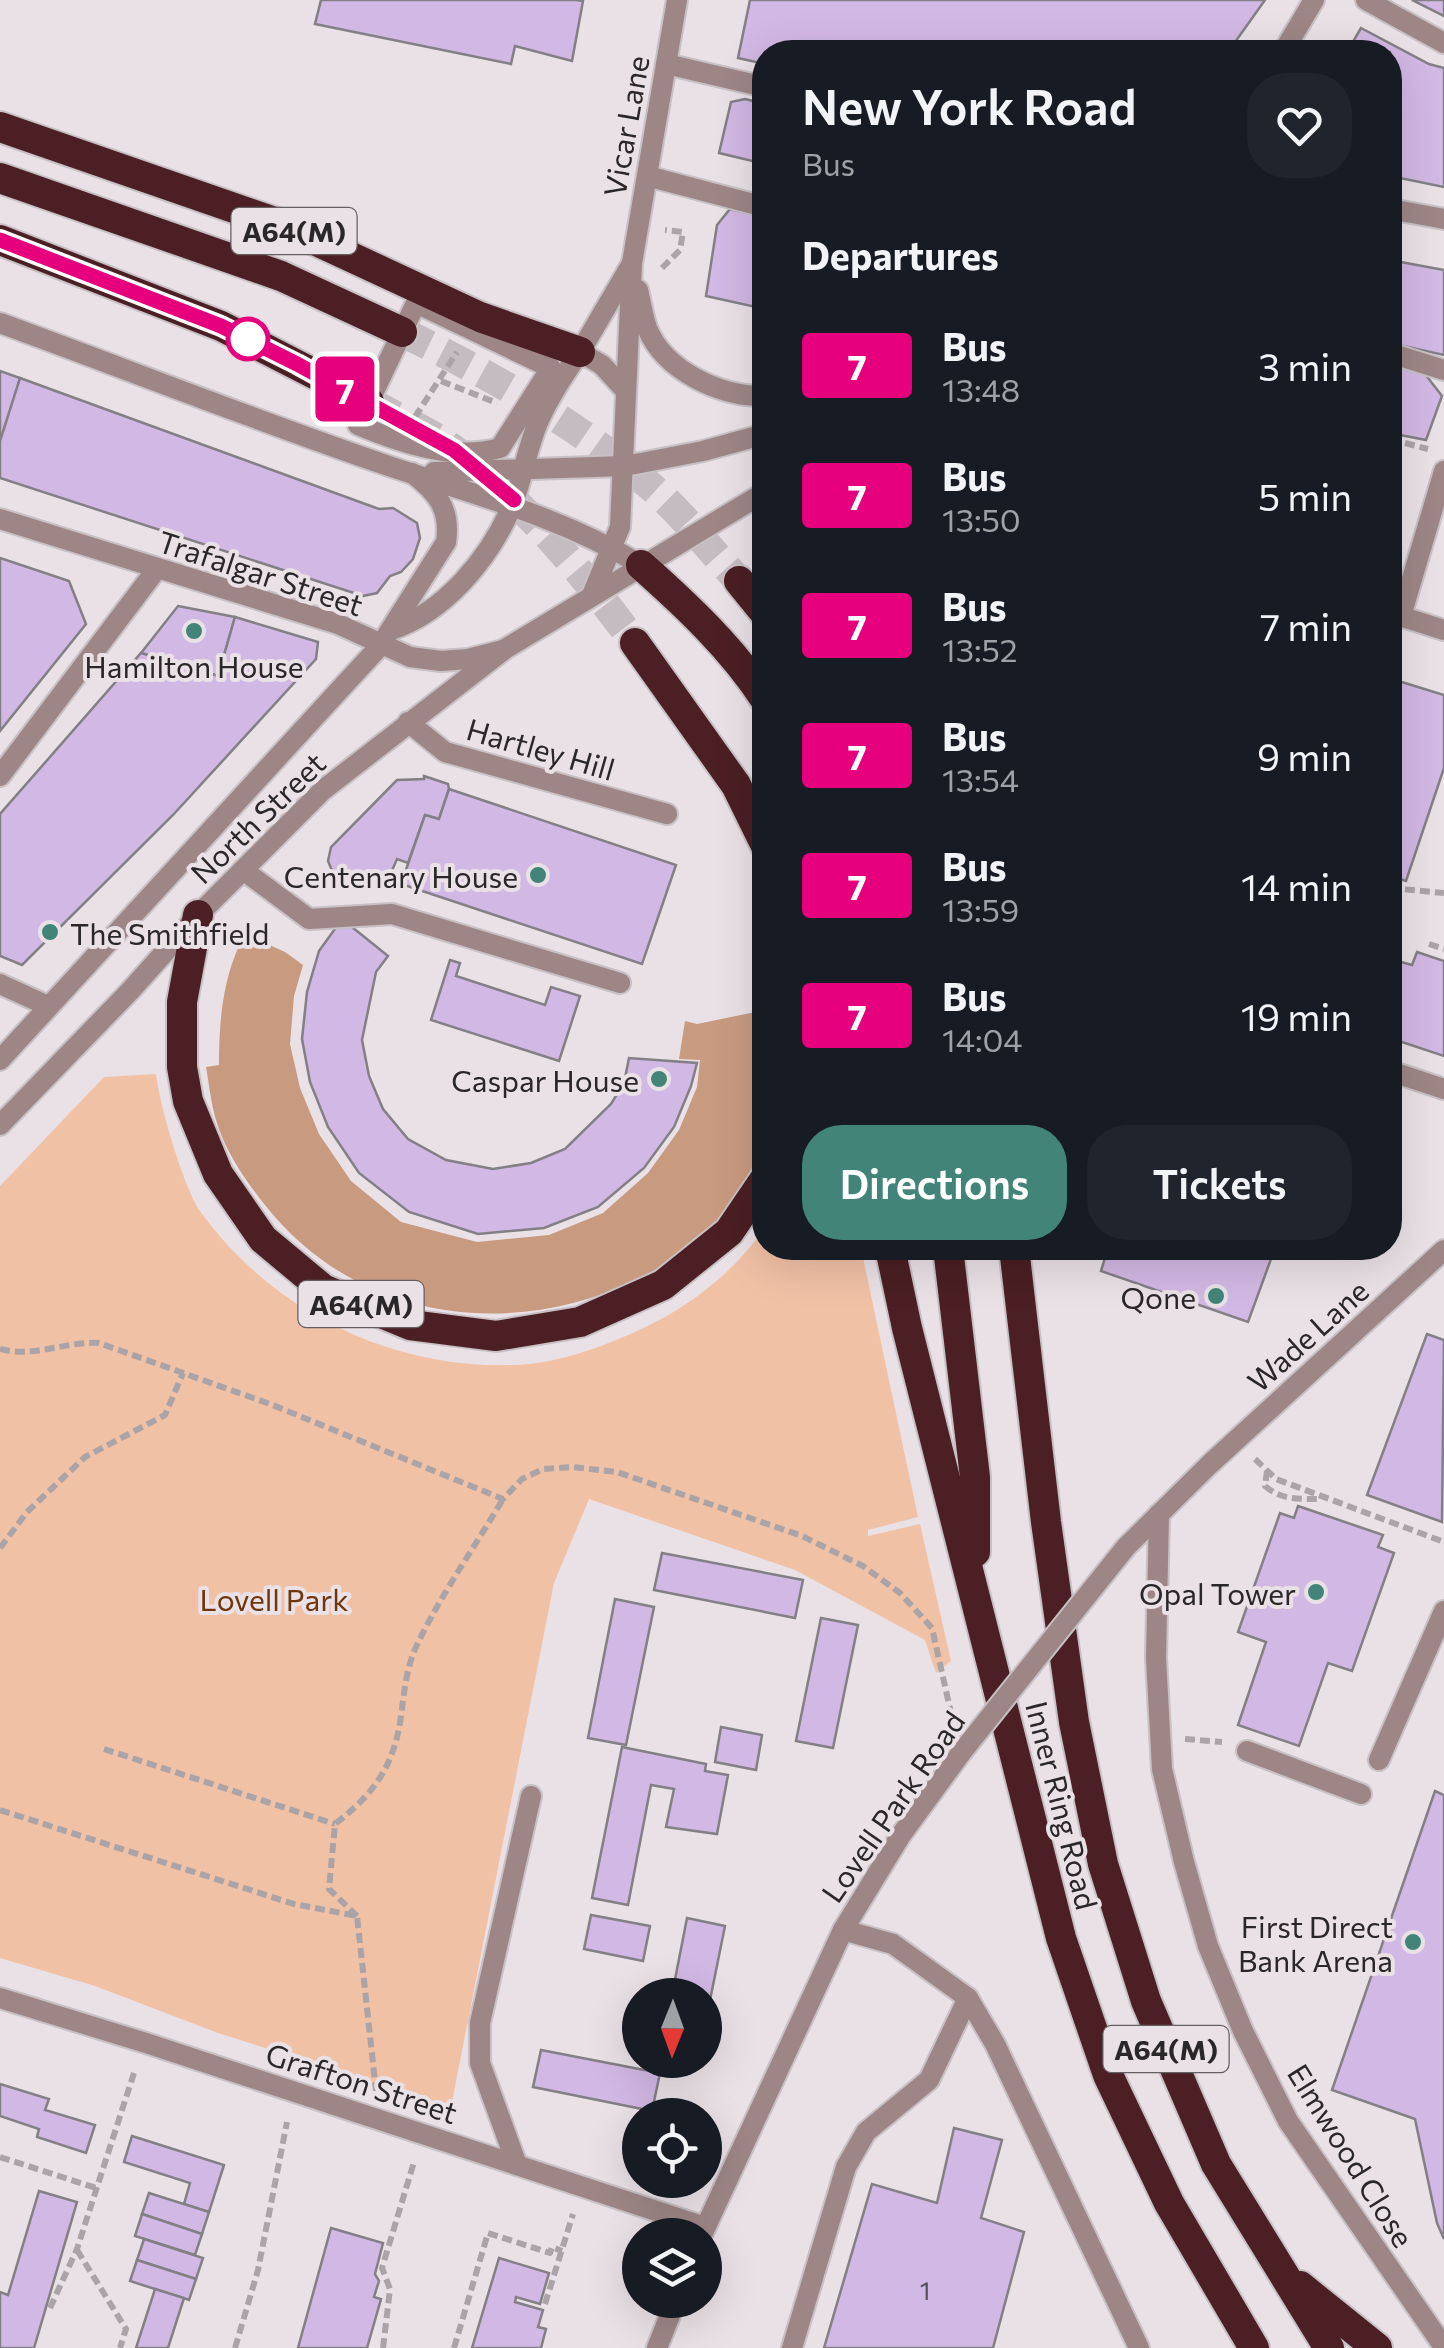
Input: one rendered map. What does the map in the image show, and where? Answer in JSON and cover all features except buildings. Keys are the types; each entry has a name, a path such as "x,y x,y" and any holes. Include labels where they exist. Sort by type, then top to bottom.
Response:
{"highway":[{"name":"A64(M)","path":"0,127 280,224 480,317 580,352"},
{"name":"A64(M)","path":"0,178 281,276 402,332"},
{"path":"0,240 221,326 369,402"},
{"path":"641,565 752,679"},
{"path":"739,581 752,597"},
{"path":"635,644 736,785 752,818"},
{"name":"A64(M)","path":"198,915 182,1002 182,1068 188,1101 218,1174 263,1239 324,1289 410,1325 496,1336 580,1322 664,1285 728,1232 752,1197"},
{"name":"Inner Ring Road","path":"893,1260 1060,1938 1108,2074 1169,2203 1254,2348"},
{"name":"A64(M)","path":"949,1260 975,1478 975,1600"},
{"name":"Inner Ring Road","path":"1016,1260 1071,1704 1103,1864 1146,2001 1208,2146 1329,2348"},
{"name":"A64(M)","path":"1286,2275 1377,2348"},
{"name":"A64(M)","path":"1234,2318 1246,2348"}],"street":[{"name":"Vicar Lane","path":"625,466 632,263 677,0"},
{"path":"1290,40 1314,0"},
{"path":"1366,0 1444,42"},
{"path":"666,64 752,84"},
{"path":"647,176 752,203"},
{"path":"1402,212 1444,219"},
{"name":"Vicar Lane","path":"513,504 540,418 632,263"},
{"name":"Vicar Lane","path":"632,263 648,329 660,350 713,387 752,396"},
{"path":"416,303 552,368 500,448 483,453 397,441 358,426 402,332 416,303"},
{"path":"0,323 412,473 513,504 641,565"},
{"path":"580,352 602,365 626,391"},
{"path":"1402,357 1444,370"},
{"path":"412,473 625,466 752,438"},
{"path":"592,595 620,527 625,466"},
{"path":"386,638 446,542 445,506 432,488 412,473"},
{"path":"1402,598 1443,481"},
{"name":"North Street","path":"0,1125 198,915 323,790 504,649 752,500"},
{"name":"North Street","path":"0,1060 386,638 444,602 480,558 513,504"},
{"name":"Trafalgar Street","path":"0,519 386,638 410,657 468,659 504,649"},
{"path":"0,776 156,570"},
{"path":"1402,617 1444,630"},
{"name":"Hartley Hill","path":"408,722 445,752 667,814"},
{"path":"243,870 309,918 392,914 620,983"},
{"path":"0,984 48,1006"},
{"path":"1402,1075 1444,1089"},
{"name":"Wade Lane","path":"1210,1464 1444,1250"},
{"name":"Lovell Park Road","path":"709,2218 843,1930 901,1835 961,1753 1126,1547 1210,1464"},
{"name":"Elmwood Close","path":"1159,1514 1156,1658 1162,1769 1208,1946 1243,2031 1288,2121 1444,2348"},
{"path":"1380,1760 1444,1611"},
{"path":"1247,1751 1361,1794"},
{"path":"518,2165 480,2063 480,2023 531,1796"},
{"path":"843,1930 893,1944 968,1998 995,2044 1140,2348"},
{"name":"Grafton Street","path":"0,1998 518,2165 667,2218"},
{"path":"792,2348 846,2167 866,2132 929,2080 968,1998"},
{"path":"657,2348 669,2318"}],"path":[{"path":"680,250 683,232"},
{"path":"397,441 441,380 469,328"},
{"path":"441,380 521,413"},
{"path":"1402,889 1444,893"},
{"path":"1429,944 1444,949"},
{"path":"0,1349 46,1350 78,1342 99,1343 270,1404 503,1499"},
{"path":"0,1548 27,1512 85,1458 165,1415 183,1373"},
{"path":"1236,1440 1276,1479 1444,1542"},
{"path":"376,2093 357,1916 328,1889 334,1824 364,1800 382,1779 400,1726 403,1687 416,1648 503,1499 522,1479 543,1469 572,1467 617,1472 802,1536 863,1566 900,1593 932,1628 951,1713"},
{"path":"1267,1471 1265,1486 1273,1493 1289,1498 1325,1498"},
{"path":"104,1749 334,1824"},
{"path":"0,1810 294,1904 357,1916"},
{"path":"50,2308 77,2249 134,2073"},
{"path":"235,2348 258,2270 288,2122"},
{"path":"0,2157 96,2188"},
{"path":"383,2348 390,2289 382,2268 414,2162"},
{"path":"546,2304 574,2212"},
{"path":"454,2348 488,2233 550,2253 552,2247 562,2251"},
{"path":"77,2249 126,2330 120,2348"}],"green space":[{"name":"Lovell Park","path":"156,1074 167,1124 194,1200 229,1246 262,1278 298,1305 338,1327 423,1357 468,1364 530,1364 608,1343 656,1322 692,1300 752,1245 752,1260 864,1260 918,1517 868,1530 868,1536 920,1524 951,1661 936,1673 925,1640 795,1570 589,1499 554,1583 451,2107 218,2033 95,1986 0,1958 0,1186 104,1077"}],"shaded area":[{"path":"245,934 303,965 294,996 290,1044 300,1088 319,1134 351,1181 401,1222 477,1242 549,1235 603,1213 648,1173 679,1130 697,1087 700,1060 679,1059 685,1021 697,1024 752,1013 752,1178 718,1220 681,1254 637,1280 587,1299 537,1310 486,1313 436,1308 388,1295 343,1274 302,1244 250,1186 220,1132 206,1067 219,1065 224,997"}],"tunnel":[{"path":"402,332 530,401 621,462 673,507 739,581"},
{"path":"369,402 447,445 483,473 531,517 635,643"}],"bus line":[{"name":"7","path":"0,240 221,326 297,364 454,450 514,500"}],"place":[{"name":"Hamilton House","path":"194,631"},
{"name":"Centenary House","path":"538,875"},
{"name":"The Smithfield","path":"50,932"},
{"name":"Caspar House","path":"659,1079"},
{"name":"Qone","path":"1216,1296"},
{"name":"Opal Tower","path":"1316,1592"},
{"name":"First Direct Bank Arena","path":"1413,1942"}]}
